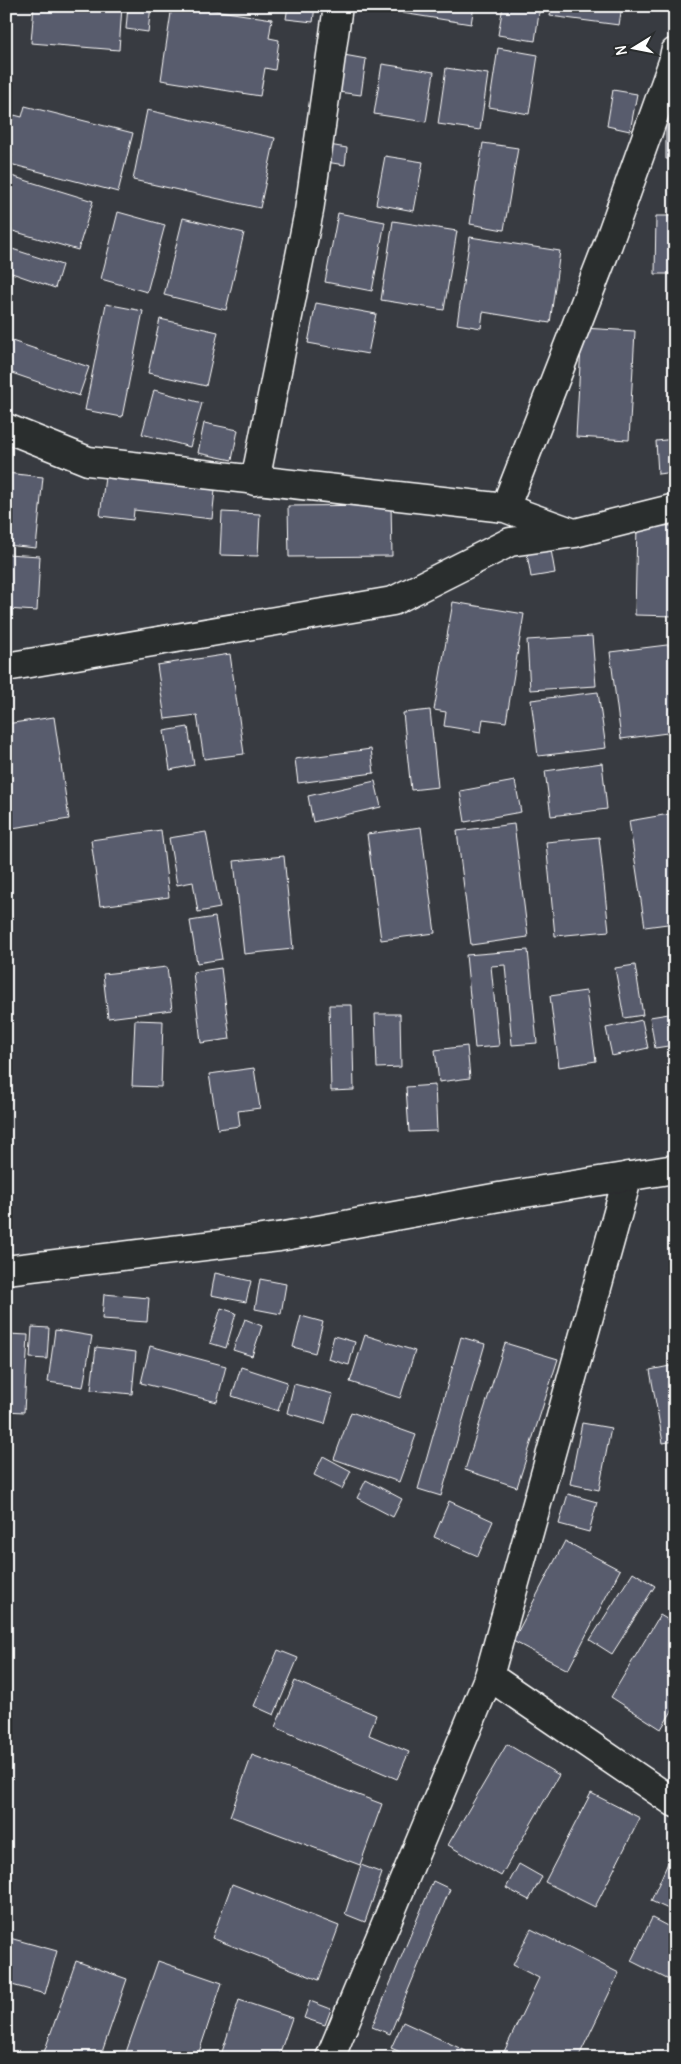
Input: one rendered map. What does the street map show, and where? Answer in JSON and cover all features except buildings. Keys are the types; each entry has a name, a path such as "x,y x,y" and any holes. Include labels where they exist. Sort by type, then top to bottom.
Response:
{"street":[{"path":"255,481 309,212 338,6"},
{"path":"505,508 608,244 674,62 675,52"},
{"path":"6,428 88,461 505,508 575,533"},
{"path":"6,667 393,601 510,542 575,533 675,508"},
{"path":"6,1270 279,1237 499,1197 675,1169"},
{"path":"333,2057 489,1676 628,1176"},
{"path":"489,1676 675,1803"}]}
